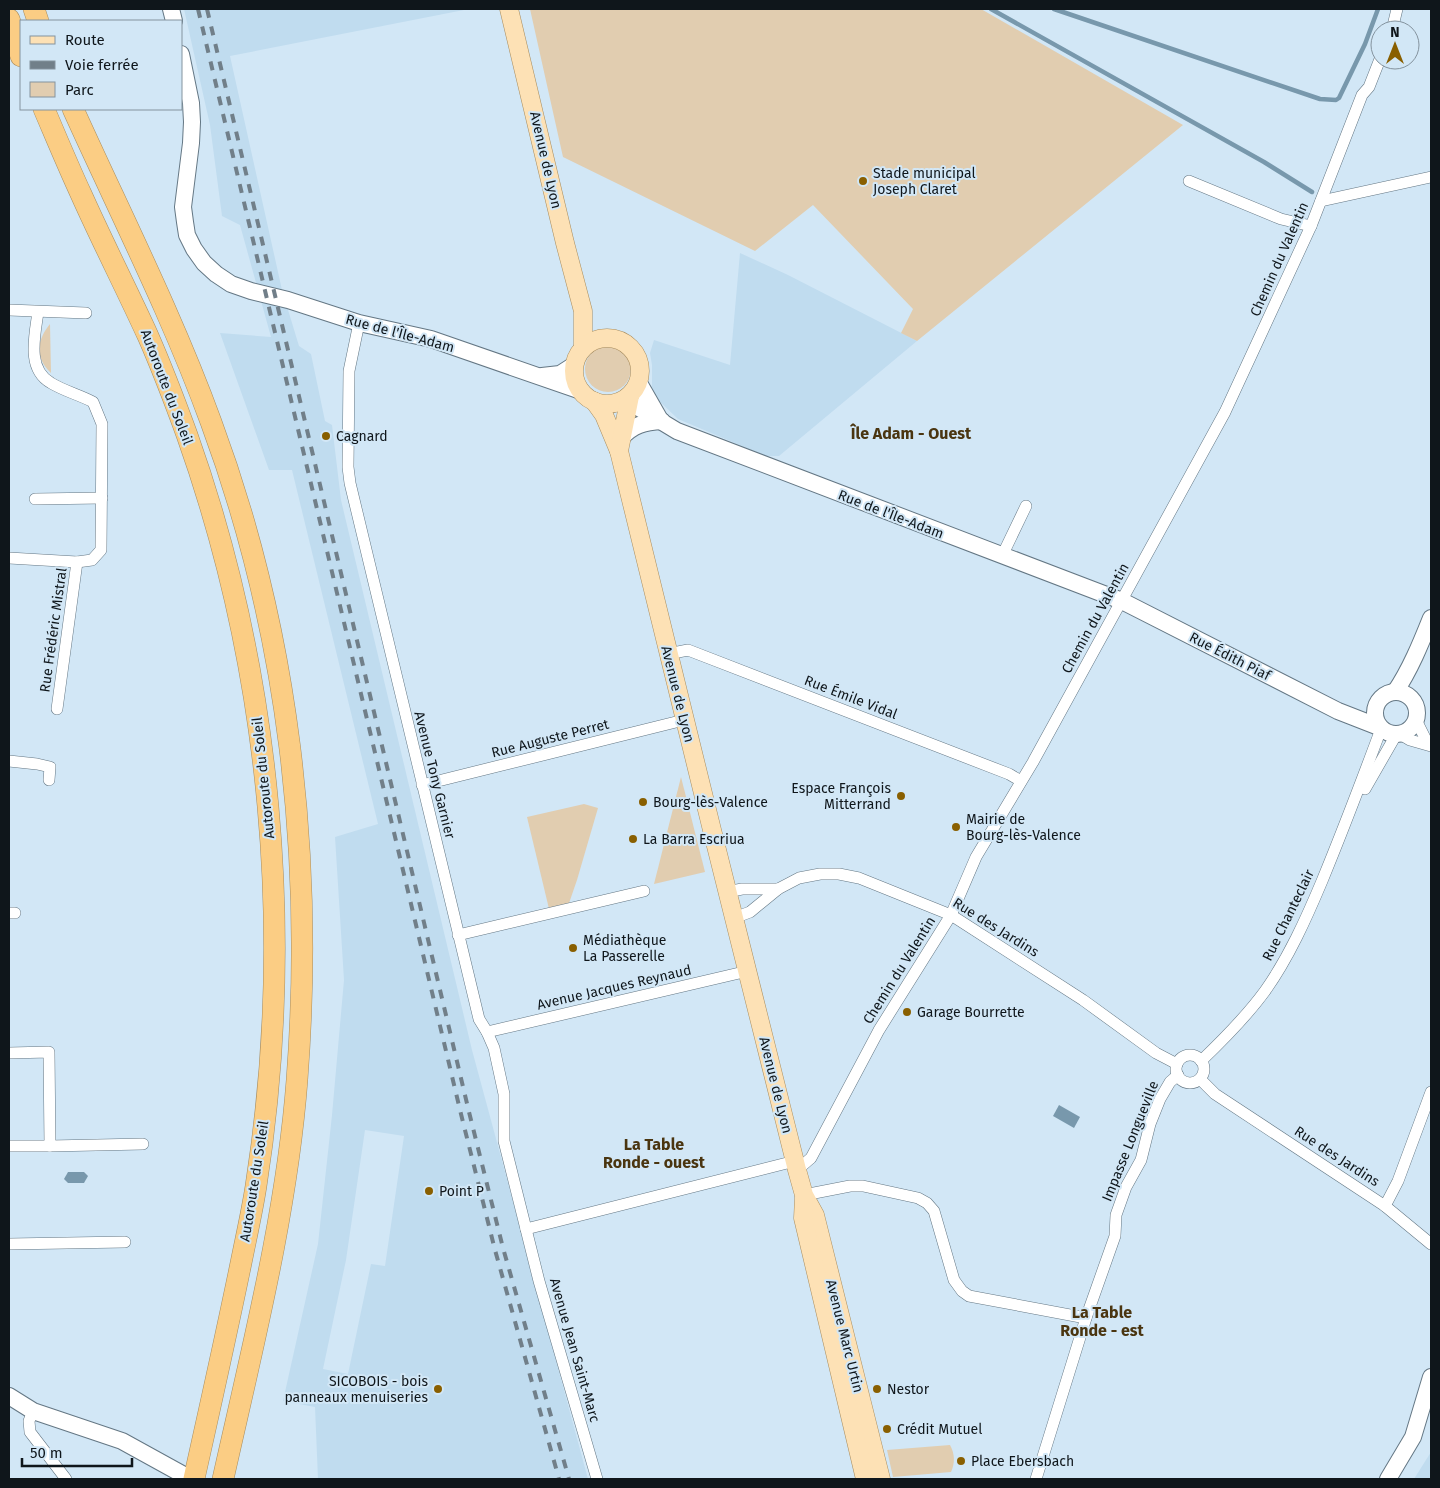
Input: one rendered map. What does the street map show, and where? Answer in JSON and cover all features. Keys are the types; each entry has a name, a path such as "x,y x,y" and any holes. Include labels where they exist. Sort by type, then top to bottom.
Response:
{"highway":[{"path":"9,19 20,53"},
{"name":"Autoroute du Soleil","path":"44,110 81,195 149,338 187,435 218,532 238,615 262,747 272,860 274,965 268,1082 256,1187 232,1308 193,1479"},
{"name":"Autoroute du Soleil","path":"74,110 107,185 170,319 212,423 245,524 266,609 290,742 300,856 302,973 297,1082 284,1187 270,1265 223,1479"}],"main road":[{"name":"Avenue de Lyon","path":"509,9 583,311 583,348 574,365"},
{"name":"Avenue de Lyon","path":"583,311 595,328 606,337 623,341 636,353 641,369 629,396 620,444"},
{"path":"583,348 590,342 606,337"},
{"path":"574,365 575,378 587,396 603,404 629,396"},
{"name":"Avenue de Lyon","path":"587,396 604,415 620,444 684,720 796,1166"},
{"name":"Avenue Marc Urtin","path":"796,1166 804,1195 815,1215 881,1479"},
{"name":"Avenue Marc Urtin","path":"804,1195 803,1218 865,1479"}],"street":[{"name":"Rue de l'Île-Adam","path":"182,59 191,103 192,122 192,143 183,207 187,234 194,249 204,263 216,274 231,284 251,291 288,300 359,323 431,339 541,376 587,396"},
{"name":"Chemin du Valentin","path":"796,1166 811,1158 886,1018 951,915 976,857 998,822 1122,601 1225,412 1311,226 1362,95 1369,87 1376,70"},
{"path":"1321,201 1431,177"},
{"path":"1189,181 1281,219 1311,226"},
{"path":"9,310 86,313"},
{"path":"38,312 34,353 35,364 41,376 51,384 93,402 102,424 101,550 92,560 77,562"},
{"name":"Avenue Tony Garnier","path":"359,323 349,371 348,467 350,483 479,1019 494,1048 504,1094 504,1141 526,1229"},
{"path":"541,376 560,374 574,365"},
{"name":"Rue de l'Île-Adam","path":"629,396 669,427 685,434 1122,601"},
{"name":"Rue de l'Île-Adam","path":"629,396 653,409 662,421"},
{"path":"620,444 628,430 637,425 662,421"},
{"path":"35,499 102,498"},
{"path":"1002,556 1026,506"},
{"name":"Rue Frédéric Mistral","path":"9,558 77,562 57,709"},
{"name":"Rue Édith Piaf","path":"1122,601 1338,711 1389,731"},
{"path":"1395,692 1422,643 1431,618"},
{"path":"1422,643 1413,687 1413,700 1416,708 1416,720 1429,745"},
{"name":"Rue Émile Vidal","path":"668,654 688,650 1009,774 1021,781"},
{"path":"1413,700 1406,695 1395,692 1383,696 1376,705 1375,720 1389,731 1410,740 1429,745"},
{"path":"1338,711 1354,711 1376,705"},
{"name":"Rue Auguste Perret","path":"422,785 684,720"},
{"path":"1389,731 1407,732 1416,720"},
{"name":"Rue Chanteclair","path":"1201,1061 1241,1021 1265,991 1280,968 1306,918 1348,819 1389,731"},
{"path":"9,762 50,767 49,780"},
{"name":"Rue des Jardins","path":"734,918 750,912 778,888 799,878 820,874 839,874 859,878 951,915 1082,1000 1177,1070"},
{"name":"Rue des Jardins","path":"727,892 742,889 778,888"},
{"path":"458,935 644,890"},
{"name":"Avenue Jacques Reynaud","path":"487,1032 748,971"},
{"path":"9,1053 49,1052 50,1146"},
{"path":"1194,1056 1201,1061 1204,1070 1200,1079 1190,1083 1181,1080 1177,1070 1182,1058 1194,1056"},
{"name":"Impasse Longueville","path":"1036,1479 1086,1318 1115,1236 1116,1215 1126,1187 1141,1160 1150,1124 1160,1099 1177,1070"},
{"name":"Rue des Jardins","path":"1200,1079 1215,1094 1385,1206 1431,1244"},
{"path":"1385,1206 1398,1181 1431,1092"},
{"path":"9,1146 143,1144"},
{"path":"526,1229 796,1166"},
{"path":"804,1195 850,1186 862,1186 918,1198 927,1202 934,1211 954,1280 962,1291 969,1296 1086,1318"},
{"name":"Rue des Jardins","path":"1409,1226 1431,1235"},
{"name":"Avenue Jean Saint-Marc","path":"526,1229 539,1281 597,1479"},
{"path":"9,1244 125,1242"},
{"path":"1388,1479 1413,1437 1431,1377"},
{"path":"9,1396 32,1411 122,1441 193,1479"},
{"path":"32,1411 29,1421 30,1432 66,1479"}],"shaded area":[{"path":"184,9 469,9 230,56 282,290 299,346 311,354 325,421 332,425 341,500 472,1050 588,1479 318,1479 315,1407 283,1401 318,1244 332,1115 344,980 335,837 378,824 292,470 269,470 220,333 271,337 240,225 222,216 210,125","holes":["365,1130 404,1136 385,1266 371,1264 348,1374 323,1369 346,1260"]},
{"path":"740,253 788,275 917,341 779,456 766,456 678,419 655,397 652,387 650,353 654,340 730,365"},
{"path":"1059,1105 1080,1117 1074,1128 1053,1116"},
{"path":"68,1172 84,1172 88,1176 84,1183 68,1183 64,1179"},
{"path":"1431,1452 1431,1479 1414,1479"}],"green space":[{"name":"Stade municipal Joseph Claret","path":"530,9 981,9 1183,125 917,341 901,333 913,309 813,205 755,251 563,157"},
{"path":"50,324 51,373 42,361 39,348 42,336"},
{"path":"603,346 613,346 627,356 631,369 627,382 621,388 613,392 603,392 589,382 585,374 585,364 595,350"},
{"path":"681,777 705,872 654,884"},
{"path":"584,804 598,808 577,880 567,909 550,913 527,817"},
{"path":"950,1445 954,1459 951,1472 893,1477 887,1450"}],"waterway":[{"path":"991,9 1264,162 1312,192"},
{"path":"1054,9 1320,99 1336,100 1339,98 1365,44 1378,9"}],"railway":[{"path":"198,9 461,1114 495,1250 559,1479"},
{"path":"207,9 469,1112 503,1248 569,1479"}],"place":[{"name":"Stade municipal Joseph Claret","path":"863,181"},
{"name":"Cagnard","path":"326,436"},
{"name":"Espace François Mitterrand","path":"901,796"},
{"name":"Bourg-lès-Valence","path":"643,802"},
{"name":"Mairie de Bourg-lès-Valence","path":"956,827"},
{"name":"La Barra Escriua","path":"633,839"},
{"name":"Médiathèque La Passerelle","path":"573,948"},
{"name":"Garage Bourrette","path":"907,1012"},
{"name":"Point P","path":"429,1191"},
{"name":"SICOBOIS - bois panneaux menuiseries","path":"438,1389"},
{"name":"Nestor","path":"877,1389"},
{"name":"Crédit Mutuel","path":"887,1429"},
{"name":"Place Ebersbach","path":"961,1461"}],"district":[{"name":"Île Adam - Ouest","path":"911,433"},
{"name":"La Table Ronde - ouest","path":"654,1153"},
{"name":"La Table Ronde - est","path":"1102,1321"}]}
